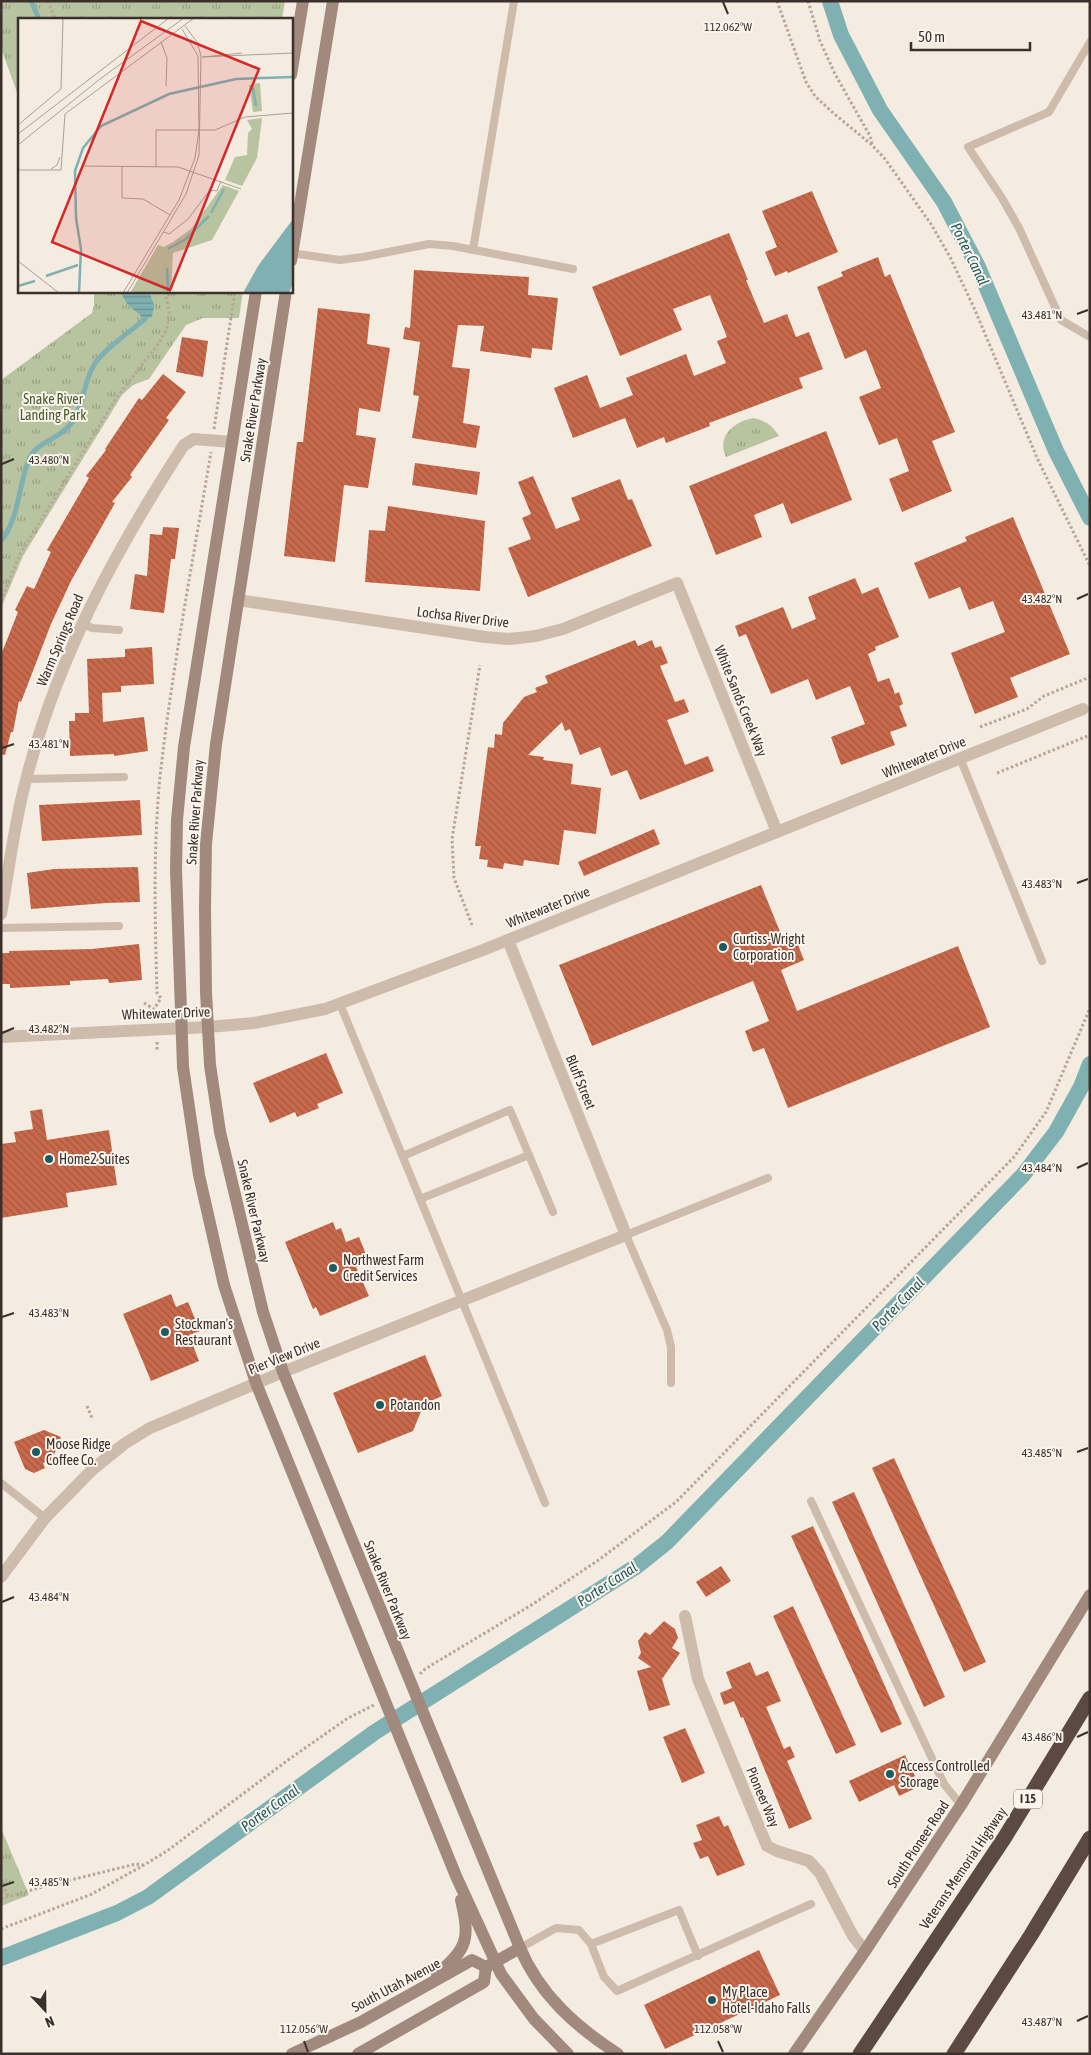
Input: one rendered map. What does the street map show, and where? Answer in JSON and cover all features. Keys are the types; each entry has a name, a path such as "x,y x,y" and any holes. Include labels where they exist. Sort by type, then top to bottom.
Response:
{"highway":[{"name":"Veterans Memorial Highway","path":"860,2054 1005,1836 1090,1698"},
{"path":"954,2054 1031,1935 1090,1838"}],"street":[{"path":"292,69 303,1"},
{"path":"292,256 333,1"},
{"name":"Snake River Parkway","path":"256,292 184,747 177,820 176,870 183,1067 203,1193 224,1284 256,1383 380,1704 398,1734 491,1964 501,1974 534,2019 568,2054"},
{"name":"Snake River Parkway","path":"286,292 216,744 206,844 205,907 208,1027 210,1065 220,1132 259,1294 283,1372 520,1948 536,1979 557,2006 582,2029 618,2054"},
{"name":"Warm Springs Road","path":"1,914 16,824 26,779 54,689 81,623 127,536 184,445 194,439 232,442"},
{"name":"Lochsa River Drive","path":"238,600 509,639 536,636 563,629 677,583"},
{"name":"White Sands Creek Way","path":"677,583 778,832"},
{"name":"Whitewater Drive","path":"1,1037 208,1027 296,1016 340,1004 508,940 1083,709"},
{"name":"Bluff Street","path":"508,940 626,1234"},
{"name":"Pier View Drive","path":"1,1577 46,1518 92,1470 124,1444 150,1428 256,1383 626,1234"},
{"name":"South Pioneer Road","path":"794,2054 865,1952 961,1805 1090,1595"},
{"name":"Pioneer Way","path":"685,1616 698,1679 767,1846 809,1861 820,1872 853,1936 865,1952"},
{"path":"420,1988 456,1957 466,1938 466,1924 456,1876"},
{"path":"358,2054 484,1982 491,1964 520,1948"},
{"name":"South Utah Avenue","path":"292,2054 361,2022 472,1960 491,1964"}],"lane":[{"path":"473,250 514,1"},
{"path":"1090,42 1049,112 968,147 1002,198 1019,228 1061,320 1090,337"},
{"path":"292,256 340,260 363,258 430,244 573,269"},
{"path":"81,623 92,628 119,630"},
{"path":"960,758 1042,961"},
{"path":"26,779 124,777"},
{"path":"1,928 119,926"},
{"path":"340,1004 545,1503"},
{"path":"403,1156 510,1110 553,1212"},
{"path":"420,1199 529,1155"},
{"path":"671,1383 671,1347 667,1330 626,1234 768,1178"},
{"path":"1,1483 46,1518"},
{"path":"811,1501 944,1784 961,1805"},
{"path":"520,1948 556,1928 579,1930 591,1944 604,1977 617,1991 811,1904"},
{"path":"591,1944 679,1910 698,1956"}],"path":[{"path":"48,1 55,18"},
{"path":"777,1 806,82 815,96 872,145 885,159 931,224 950,257 975,310 1038,460 1090,566"},
{"path":"808,1 820,41 870,136 872,145"},
{"path":"1,601 20,554 30,537 117,397 167,328 169,312 165,292"},
{"path":"472,925 454,878 452,839 480,665"},
{"path":"980,727 1027,709 1044,696 1090,677"},
{"path":"997,773 1090,735"},
{"path":"419,1675 425,1669 533,1604 600,1559 676,1502 1014,1157 1046,1112 1090,1008"},
{"path":"87,1406 92,1418"},
{"path":"1,1929 92,1894 144,1865 167,1851 288,1760 348,1718 380,1704"},
{"path":"1,1899 136,1864 144,1865"},
{"path":"1,1880 8,1896"}],"green space":[{"path":"1,1 285,1 282,18 18,18 18,95 1,48"},
{"name":"Snake River Landing Park","path":"94,292 243,292 239,318 203,318 186,325 149,379 133,385 122,395 23,556 1,608 1,380 92,313"},
{"path":"753,418 768,424 779,436 726,457 723,443 725,436 739,423"},
{"path":"1,1828 29,1895 1,1906"}],"water":[{"path":"121,292 149,292 154,305 152,317 145,319 128,304"}],"building":[{"path":"812,191 838,252 788,273 787,271 775,276 765,252 777,247 762,211"},
{"path":"729,233 764,323 787,314 796,337 809,332 823,369 799,378 803,388 709,423 710,426 666,443 664,437 637,448 625,418 573,438 554,388 587,375 600,408 633,395 626,378 686,354 694,376 726,363 717,341 727,337 710,295 673,309 682,330 620,356 592,287"},
{"path":"878,257 885,277 890,274 955,432 932,441 952,491 902,512 889,479 909,471 897,438 879,445 859,397 881,388 866,350 845,359 817,287 843,276 841,272"},
{"path":"414,270 529,277 528,295 558,298 552,350 532,348 531,358 480,351 484,326 458,325 452,367 470,369 463,423 480,426 476,448 412,438 419,396 413,395 420,342 403,339 405,327 410,328"},
{"path":"318,308 370,314 367,344 390,348 380,412 359,408 356,435 376,438 368,488 344,485 335,562 284,556 297,442 303,442"},
{"path":"182,337 208,341 203,377 176,372"},
{"path":"163,374 186,392 166,418 169,420 130,475 132,477 112,502 115,503 71,581 51,624 21,702 19,701 13,732 11,732 5,755 1,754 1,655 18,612 15,610 27,586 34,589 51,552 47,550 89,478 86,476 106,450 139,398 142,400"},
{"path":"826,431 852,500 791,524 783,503 754,515 762,537 716,555 689,486"},
{"path":"415,463 480,472 477,495 412,485"},
{"path":"533,476 556,529 580,520 571,498 620,479 628,500 632,499 652,546 528,597 508,548 531,539 522,518 531,514 518,482"},
{"path":"388,506 485,521 480,591 365,582 369,530 385,531"},
{"path":"1013,517 1070,654 1010,678 1018,697 975,714 951,653 1005,632 993,601 969,610 960,587 929,599 914,563 967,541 965,537"},
{"path":"163,527 179,528 175,559 171,559 164,613 130,609 135,574 147,576 150,534 162,535"},
{"path":"855,578 862,594 878,587 899,637 875,647 876,650 868,654 878,682 889,678 895,694 899,692 903,704 899,706 907,726 890,732 895,745 841,765 831,737 865,724 850,686 816,700 808,679 771,694 746,634 739,637 735,626 783,607 792,629 816,619 808,597"},
{"path":"635,640 638,646 652,640 655,648 661,646 668,663 660,666 675,702 684,699 689,712 667,720 685,765 708,756 714,771 640,800 627,770 611,776 600,747 580,755 570,729 565,731 562,722 528,755 544,757 543,760 573,764 571,784 601,788 596,834 564,830 559,865 524,860 523,866 504,863 503,869 487,867 488,860 479,859 481,846 475,846 488,747 494,748 495,734 502,735 503,723 524,697 537,692 535,688 548,683 545,676"},
{"path":"152,647 154,684 121,686 121,692 102,693 103,722 144,717 148,751 114,756 114,754 70,756 69,721 75,721 75,713 89,713 87,659 125,657 125,649"},
{"path":"140,800 142,835 42,841 39,805"},
{"path":"654,829 660,844 584,876 578,862"},
{"path":"138,867 140,902 31,909 27,873 54,869"},
{"path":"761,885 785,944 796,940 804,960 781,970 797,1011 958,946 990,1027 788,1108 764,1048 753,1052 745,1031 769,1021 753,981 592,1046 559,965"},
{"path":"139,944 142,980 109,983 108,979 70,981 70,985 10,988 10,984 1,984 1,953 9,953 9,951 92,949"},
{"path":"326,1053 343,1093 317,1104 319,1108 297,1117 295,1112 270,1123 253,1083"},
{"path":"42,1109 47,1140 109,1130 117,1185 66,1193 68,1207 1,1218 1,1144 16,1142 14,1132 33,1129 30,1111"},
{"path":"333,1222 336,1230 341,1228 346,1242 359,1237 369,1262 356,1267 369,1296 320,1316 316,1307 313,1309 285,1242"},
{"path":"171,1294 176,1307 188,1302 200,1331 189,1335 199,1361 151,1381 123,1314"},
{"path":"425,1355 442,1396 424,1404 413,1431 358,1453 333,1393"},
{"name":"Moose Ridge Coffee Co.","path":"44,1430 61,1437 52,1460 43,1463 45,1468 34,1473 25,1469 14,1442"},
{"path":"894,1458 986,1662 964,1672 872,1468"},
{"path":"854,1492 945,1697 924,1707 832,1502"},
{"path":"813,1526 902,1724 881,1733 791,1536"},
{"path":"721,1566 731,1581 706,1597 696,1582"},
{"path":"793,1606 856,1745 836,1754 773,1616"},
{"path":"664,1621 675,1629 678,1638 672,1648 680,1653 662,1679 670,1705 649,1711 637,1671 651,1667 638,1658 641,1653 638,1641 645,1632 650,1635"},
{"path":"750,1662 756,1676 768,1671 781,1701 766,1707 784,1749 790,1746 795,1757 787,1761 812,1819 789,1829 743,1717 741,1718 734,1701 724,1705 720,1693 732,1688 726,1672"},
{"path":"685,1728 705,1773 682,1783 663,1737"},
{"path":"905,1755 915,1776 909,1779 914,1789 899,1796 894,1785 859,1802 849,1781"},
{"path":"719,1816 724,1827 728,1825 745,1865 717,1876 708,1856 700,1859 693,1843 702,1840 696,1825"},
{"name":"My Place Hotel-Idaho Falls","path":"759,1950 780,1995 665,2049 644,2005"}],"waterway":[{"path":"31,1 39,18"},
{"name":"Porter Canal","path":"830,1 841,35 880,110 944,202 978,267 1056,451 1090,518"},
{"path":"1,541 15,513 28,462 34,451 60,434 71,423 80,408 90,373 98,359 145,319"},
{"name":"Porter Canal","path":"1,1958 117,1913 148,1897 375,1732 637,1566 667,1542 1023,1175 1056,1132 1081,1087 1090,1064"}],"place":[{"name":"Curtiss-Wright Corporation","path":"723,947"},
{"name":"Home2 Suites","path":"49,1159"},
{"name":"Northwest Farm Credit Services","path":"333,1268"},
{"name":"Stockman's Restaurant","path":"165,1332"},
{"name":"Potandon","path":"380,1405"},
{"name":"Moose Ridge Coffee Co.","path":"36,1452"},
{"name":"Access Controlled Storage","path":"890,1774"},
{"name":"My Place Hotel-Idaho Falls","path":"712,2000"}]}
